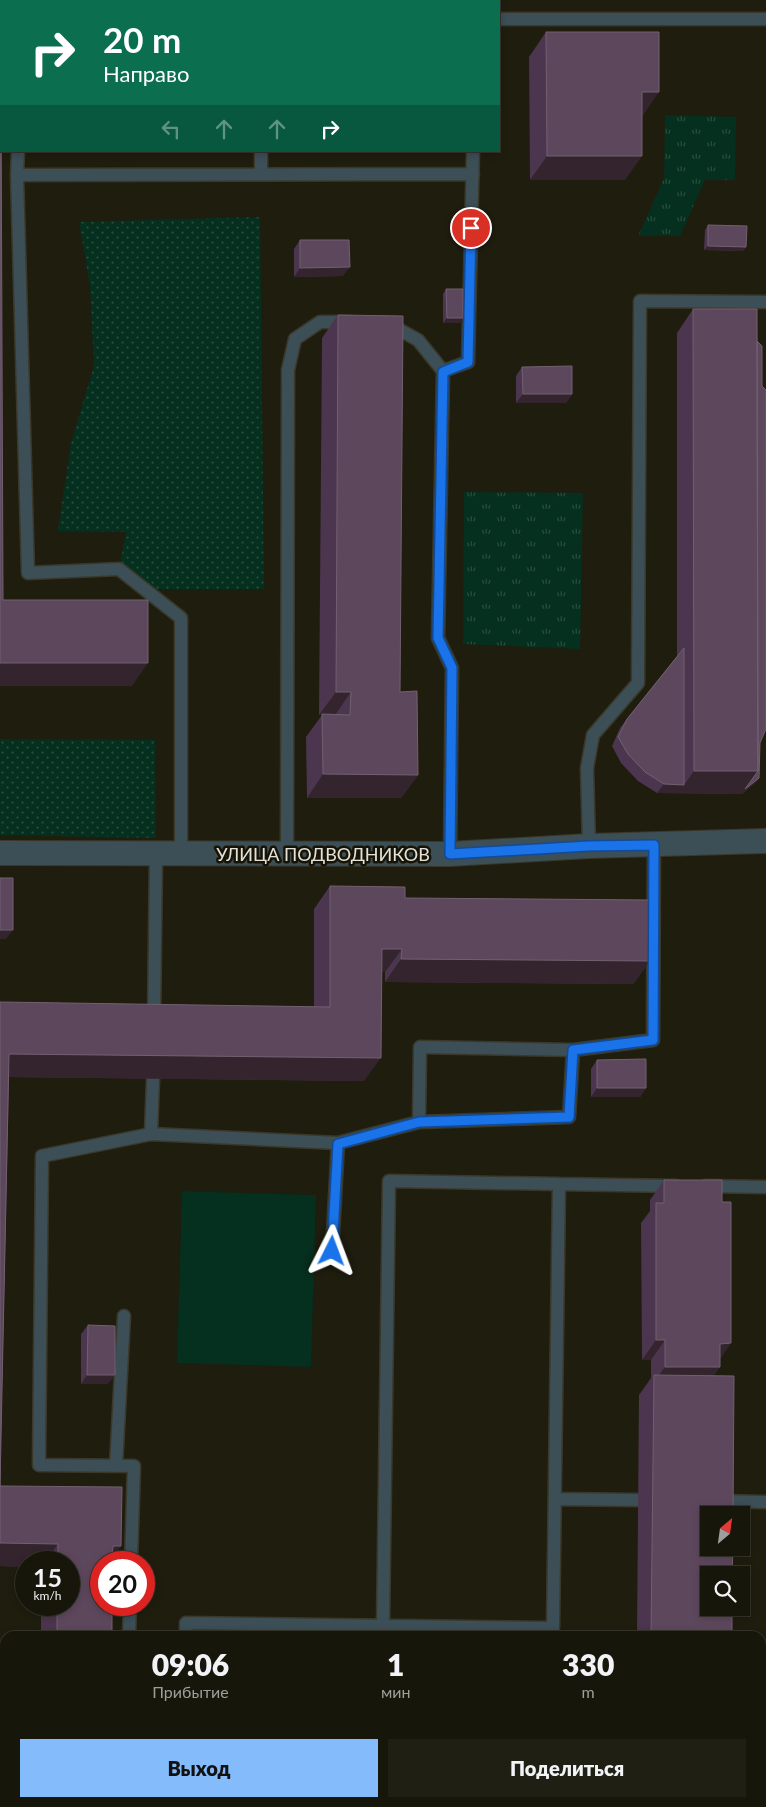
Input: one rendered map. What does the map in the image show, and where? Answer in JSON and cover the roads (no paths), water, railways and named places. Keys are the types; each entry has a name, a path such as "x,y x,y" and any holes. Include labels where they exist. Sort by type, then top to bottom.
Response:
{"street":[{"name":"УЛИЦА ПОДВОДНИКОВ","path":"0,853 450,854 588,846 766,841"}],"lane":[{"path":"500,19 766,19"},
{"path":"18,152 17,175 28,573 119,569 181,618 181,854"},
{"path":"261,152 261,174"},
{"path":"443,372 468,362 473,152"},
{"path":"17,175 473,174"},
{"path":"588,846 586,768 593,735 638,683 640,301 766,302"},
{"path":"287,854 288,370 295,339 320,322 385,322 418,340 443,372 438,638 452,668 450,854"},
{"path":"419,1122 420,1046 573,1050 653,1040 654,845"},
{"path":"154,1028 156,854"},
{"path":"131,1551 134,1466 39,1465 42,1156 151,1134 338,1144 419,1122 569,1117 573,1050"},
{"path":"151,1134 153,1079"},
{"path":"332,1251 338,1144"},
{"path":"383,1626 389,1181 766,1187"},
{"path":"186,1631 186,1623 553,1628 559,1184"},
{"path":"116,1466 124,1316"},
{"path":"555,1499 638,1500"},
{"path":"719,1501 766,1502"},
{"path":"129,1631 130,1616"}]}
